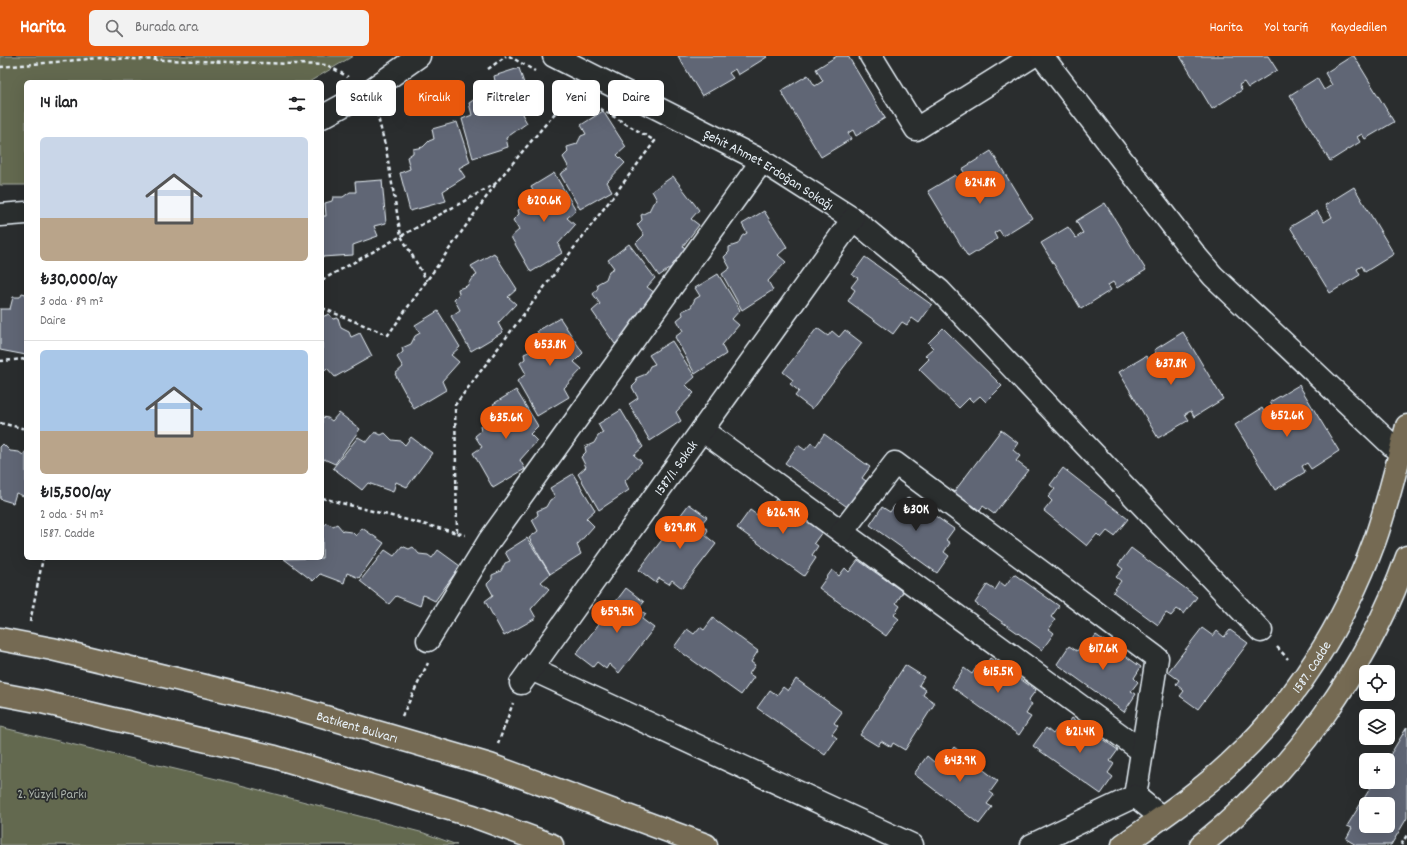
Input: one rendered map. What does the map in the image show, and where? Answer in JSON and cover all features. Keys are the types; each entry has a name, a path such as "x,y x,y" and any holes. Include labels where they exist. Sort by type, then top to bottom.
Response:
{"main road":[{"name":"1587. Cadde","path":"1123,845 1198,791 1230,764 1271,720 1305,677 1328,640 1360,575 1375,540 1407,426"},
{"path":"1201,845 1226,824 1264,787 1288,760 1336,698 1371,642 1389,604 1407,557"},
{"name":"Batıkent Bulvarı","path":"0,639 288,706 392,736 490,765 706,845"},
{"path":"0,694 42,702 275,757 473,816 552,845"}],"street":[{"path":"386,80 419,56"},
{"name":"Şehit Ahmet Erdoğan Sokağı","path":"554,56 762,161 853,219 940,291 1261,631"},
{"path":"871,56 916,129 1033,56"},
{"path":"1042,56 1213,276 1400,453"},
{"path":"324,116 336,109"},
{"path":"430,649 489,541 762,161"},
{"path":"0,215 24,213"},
{"name":"1587/1. Sokak","path":"526,676 853,219"},
{"path":"702,430 1142,751"},
{"path":"842,532 895,463 1157,658 1135,796"},
{"path":"526,676 912,845"},
{"path":"1135,796 1161,817"},
{"path":"1032,845 1135,796"}],"path":[{"path":"155,56 156,61"},
{"path":"488,69 507,56 540,74"},
{"path":"0,67 100,58 156,61 327,65 354,80"},
{"path":"456,532 454,405 655,141 600,109"},
{"path":"378,116 386,149 401,236 427,280"},
{"path":"324,309 388,335 495,184 553,116"},
{"path":"324,279 495,184"},
{"path":"0,361 24,359"},
{"path":"0,424 24,429"},
{"path":"324,499 489,541"},
{"path":"25,644 43,560"},
{"path":"1261,631 1305,677"},
{"path":"392,736 430,649"},
{"path":"490,765 526,676"},
{"path":"1401,845 1407,835"}],"green space":[{"path":"0,56 353,56 312,80 24,80 24,185 0,185"},
{"name":"2. Yüzyıl Parkı","path":"0,727 229,782 424,833 457,845 0,845"}],"building":[{"path":"678,56 767,57 738,75 735,69 729,73 733,78 702,96"},
{"path":"837,56 848,56 885,118 856,136 853,130 848,133 851,139 821,157 781,91 808,75 815,86 823,81 816,69"},
{"path":"1180,56 1268,56 1277,70 1248,88 1244,82 1239,85 1242,90 1212,109"},
{"path":"1354,56 1394,122 1365,139 1362,134 1357,137 1360,142 1330,161 1290,95 1317,78 1324,90 1332,85 1325,73"},
{"path":"519,68 523,80 495,80 494,76"},
{"path":"473,100 473,116 523,116 527,123 506,138 508,147 473,158 462,119 472,115 469,103"},
{"path":"603,111 626,147 617,155 625,163 607,182 612,191 580,209 560,174 569,168 563,157 568,152 567,147 577,144 581,136 586,134 581,125 595,116 600,116 600,113"},
{"path":"457,122 470,162 459,168 465,177 443,191 446,201 410,211 400,173 410,169 407,157 413,153 413,149 423,147 429,141 434,139 432,129"},
{"path":"991,151 1032,218 1003,236 999,230 994,233 997,239 968,257 928,191 955,175 962,186 970,181 962,169"},
{"path":"554,173 576,210 567,218 575,225 558,244 562,253 531,272 511,237 519,230 513,220 519,214 518,210 527,206 531,199 536,196 531,187"},
{"path":"673,176 699,210 691,219 699,225 683,246 689,254 659,276 636,243 644,235 637,225 642,220 641,215 649,211 653,203 657,200 652,191"},
{"path":"382,180 386,223 374,226 378,236 353,245 353,255 324,257 324,216 326,216 325,203 332,201 333,197 343,197 350,192 356,192 355,182"},
{"path":"1354,187 1394,254 1365,272 1362,266 1357,269 1360,275 1330,293 1290,227 1317,211 1324,222 1332,217 1325,205"},
{"path":"1105,203 1146,270 1117,288 1113,282 1108,285 1111,290 1081,309 1041,243 1068,227 1076,238 1083,233 1076,221"},
{"path":"764,211 787,247 778,255 786,262 768,281 773,290 742,310 722,274 730,268 724,257 729,252 729,247 738,244 742,236 747,233 742,224"},
{"path":"629,244 655,278 647,287 655,293 645,323 615,344 592,311 600,304 593,294 598,288 597,284 606,279 609,271 614,268 608,260"},
{"path":"494,253 517,289 508,297 516,304 498,323 503,332 471,351 451,316 460,310 454,299 459,294 458,289 467,286 472,278 477,275 471,266"},
{"path":"865,257 932,305 919,323 912,318 907,325 902,322 893,334 848,301 855,290 851,287 858,278 852,275"},
{"path":"718,274 740,310 732,319 739,325 722,345 726,354 695,374 675,337 683,331 677,320 683,315 682,311 691,307 695,299 700,296 695,288"},
{"path":"22,293 24,294 24,355 0,350 0,309 10,309 13,297 20,297"},
{"path":"438,311 460,347 451,355 459,362 442,381 446,390 414,409 395,374 403,367 397,357 403,352 402,348 411,344 415,336 420,333 415,325"},
{"path":"329,314 333,319 338,318 341,328 349,332 351,337 360,333 372,356 335,377 327,368 324,371 324,316"},
{"path":"560,318 583,353 574,362 582,369 564,388 569,397 537,416 517,381 526,374 520,363 525,359 524,354 533,350 537,343 542,340 537,331"},
{"path":"817,328 828,336 832,331 839,337 845,330 862,343 812,409 795,396 799,391 790,384 793,380 783,372"},
{"path":"943,328 1002,386 986,402 980,396 973,402 969,398 959,408 919,369 929,359 925,355 933,348 928,343"},
{"path":"1183,332 1223,399 1194,417 1191,411 1185,414 1189,420 1158,438 1119,372 1146,356 1153,367 1161,362 1154,350"},
{"path":"672,341 695,377 686,385 694,393 676,412 681,421 650,441 629,404 638,398 632,387 637,382 636,378 646,374 650,366 655,364 649,355"},
{"path":"1299,385 1339,451 1311,469 1307,463 1302,466 1305,472 1275,490 1235,425 1262,408 1269,420 1277,414 1270,402"},
{"path":"516,390 538,426 530,434 537,441 520,460 525,469 493,488 473,453 482,447 475,436 481,431 480,426 489,422 493,415 498,412 493,404"},
{"path":"621,410 643,447 634,455 642,462 625,481 629,490 599,510 578,474 586,467 581,457 586,452 585,447 594,443 598,436 603,433 598,424"},
{"path":"339,413 360,429 335,464 324,459 324,417 332,421"},
{"path":"1001,430 1018,443 1013,450 1020,456 1016,461 1028,470 994,514 983,506 980,511 971,504 968,509 951,496"},
{"path":"375,432 381,435 385,433 392,440 401,441 405,445 411,437 432,453 407,487 396,482 393,492 368,483 362,490 333,468 358,437 367,442"},
{"path":"824,434 870,467 862,478 866,481 860,490 865,494 853,511 785,463 798,445 805,450 811,443 816,446"},
{"path":"3,444 10,451 19,452 23,455 24,454 24,496 16,493 13,503 0,499 0,447"},
{"path":"1063,468 1128,519 1114,536 1107,531 1101,538 1097,534 1087,546 1044,511 1052,501 1048,497 1055,489 1050,485"},
{"path":"573,474 595,510 586,518 594,526 577,545 581,554 550,574 529,538 538,531 532,520 538,515 537,511 546,507 550,500 555,497 550,488"},
{"path":"908,497 954,529 946,540 950,543 944,552 949,556 937,573 870,525 882,507 890,512 895,505 900,508"},
{"path":"776,499 822,532 814,543 818,546 812,555 816,558 804,576 737,528 750,510 757,515 762,507 768,511"},
{"path":"689,504 707,517 701,524 708,530 705,535 716,544 682,588 672,580 669,584 659,578 656,583 639,570"},
{"path":"326,523 333,526 337,524 343,531 352,532 356,536 362,528 384,543 359,578 347,573 344,583 320,574 313,581 285,560 324,560 324,526"},
{"path":"527,538 550,574 541,582 549,589 531,609 536,618 504,636 485,601 493,595 487,584 492,579 492,575 501,571 505,563 510,561 505,552"},
{"path":"402,546 409,549 413,547 419,554 428,555 432,558 438,550 460,566 435,601 423,595 420,606 396,596 389,604 360,581 385,550 394,556"},
{"path":"1131,548 1197,597 1184,614 1177,609 1171,616 1166,613 1158,625 1113,592 1121,581 1116,577 1123,569 1118,565"},
{"path":"858,560 903,592 896,603 900,606 894,615 899,619 886,636 819,588 832,570 839,576 845,568 849,572"},
{"path":"1014,574 1059,606 1051,617 1055,620 1049,629 1054,633 1042,650 975,603 987,585 995,590 1000,582 1005,586"},
{"path":"626,588 644,602 638,609 646,614 642,619 654,628 619,673 609,664 606,669 597,662 593,667 576,654"},
{"path":"713,618 758,651 751,662 755,665 749,674 754,677 741,695 674,647 687,629 694,634 700,627 704,630"},
{"path":"1202,628 1213,636 1217,631 1224,637 1230,630 1248,643 1198,709 1180,696 1184,691 1176,684 1179,680 1168,672"},
{"path":"1096,635 1141,667 1134,678 1138,682 1131,691 1136,694 1124,712 1057,664 1069,646 1077,651 1082,644 1087,647"},
{"path":"990,658 1036,690 1028,701 1032,704 1026,714 1031,717 1019,735 952,687 964,668 972,674 977,666 982,670"},
{"path":"905,665 924,677 919,685 926,690 923,695 935,703 905,750 893,743 891,747 881,741 878,746 860,735"},
{"path":"796,679 842,712 834,723 838,726 832,734 837,738 825,755 757,708 770,690 777,695 783,687 788,691"},
{"path":"1072,718 1118,750 1110,761 1114,764 1108,773 1113,777 1101,794 1033,746 1046,728 1053,734 1059,726 1064,730"},
{"path":"1407,727 1407,818 1391,845 1356,845 1346,839 1352,828 1347,826 1359,806 1359,833 1395,833 1395,797 1365,797 1370,789 1395,789 1395,753 1391,753"},
{"path":"954,747 998,781 990,792 994,795 987,804 992,807 979,824 914,774 927,756 934,762 940,754 945,758"}]}
